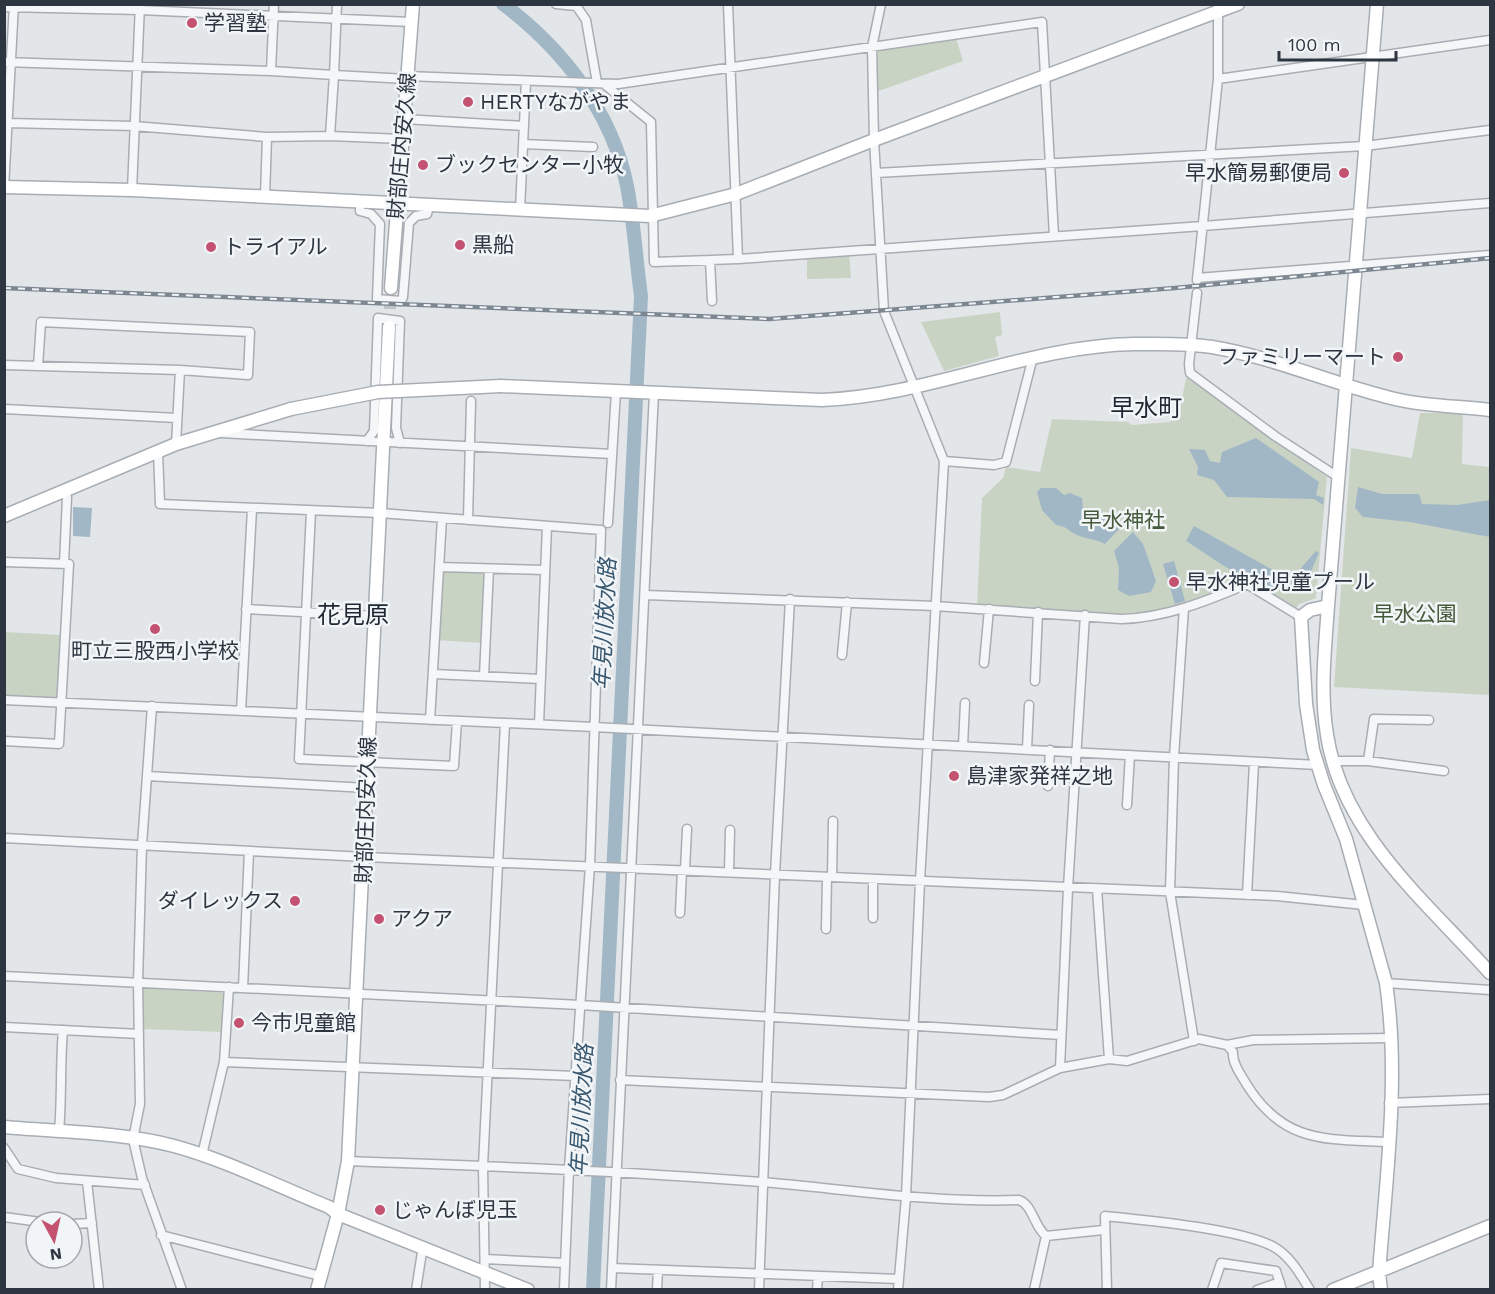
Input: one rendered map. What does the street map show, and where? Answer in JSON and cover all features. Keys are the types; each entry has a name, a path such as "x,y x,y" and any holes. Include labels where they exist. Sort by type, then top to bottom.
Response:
{"street":[{"path":"271,71 274,4"},
{"path":"330,136 337,4"},
{"name":"財部庄内安久線","path":"391,288 413,4"},
{"path":"556,4 575,5 586,20 600,83 651,122 654,262 738,259 1360,215 1491,203"},
{"path":"728,4 738,259"},
{"path":"881,4 872,47 874,140 884,310 944,461 920,881 906,1197 898,1290"},
{"path":"411,22 273,18 140,7 11,6 4,187 132,190 652,216 736,194 1219,8 1238,4"},
{"path":"1377,4 1328,606 1324,700 1332,761 1350,807 1374,844 1491,973"},
{"path":"132,190 140,7"},
{"path":"1219,8 1218,79 1197,279 1491,255"},
{"path":"8,62 600,83 1042,22 1054,236"},
{"path":"1218,79 1491,40"},
{"path":"520,210 526,81"},
{"path":"404,119 524,126"},
{"path":"8,123 134,126 267,137 330,136 402,139"},
{"path":"876,173 1365,146 1491,130"},
{"path":"266,196 267,137"},
{"path":"523,144 593,147"},
{"path":"360,202 360,211 371,214 380,224 377,299 401,300 403,297 409,223 416,216 427,214 429,206"},
{"path":"710,260 712,301"},
{"path":"1197,293 1189,368 1194,377 1275,436 1338,477"},
{"path":"367,441 374,431 378,318 400,321 396,428 400,443"},
{"path":"4,365 38,366 180,370 248,375 250,332 41,322 38,366"},
{"name":"財部庄内安久線","path":"316,1290 338,1214 348,1161 365,856 389,327"},
{"path":"4,516 176,444 291,408 378,392 501,386 822,400 862,398 914,389 1033,357 1100,345 1190,346 1257,357 1415,403 1491,410"},
{"path":"944,461 994,465 1006,462 1033,357"},
{"path":"176,444 180,370"},
{"path":"608,523 619,391"},
{"path":"611,1290 614,1172 646,595 654,392"},
{"path":"468,520 471,401"},
{"path":"4,409 177,418"},
{"path":"217,433 612,454"},
{"path":"158,452 159,504 380,513 601,530 594,727 594,866 584,1006 575,1076 564,1290"},
{"path":"62,492 67,497 64,564"},
{"path":"241,711 252,509"},
{"path":"311,511 299,759 454,766 457,721"},
{"path":"430,720 442,518"},
{"path":"539,724 547,526"},
{"path":"4,562 69,564 59,744 4,741"},
{"path":"439,567 545,570"},
{"path":"484,676 489,569"},
{"path":"646,595 935,606 1138,619 1184,608 1247,585 1301,617"},
{"path":"759,1290 775,874 790,599"},
{"path":"842,655 848,602"},
{"path":"1301,617 1310,610 1328,606"},
{"path":"1184,608 1174,757 1170,892 1194,1041"},
{"path":"246,609 375,616"},
{"path":"984,663 989,609"},
{"path":"1035,681 1038,612"},
{"path":"1060,1068 1068,888 1079,752 1085,615"},
{"path":"1301,617 1306,704 1318,765 1346,839 1386,983 1390,1038 1389,1103 1379,1273 1381,1290"},
{"path":"433,674 541,678"},
{"path":"4,700 539,724 1318,765"},
{"path":"963,746 965,703"},
{"path":"1027,749 1029,705"},
{"path":"152,706 142,845 138,982 140,1104 133,1139 161,1235 182,1290"},
{"path":"1368,761 1374,719 1429,720"},
{"path":"485,1290 483,1166 505,723"},
{"path":"1048,786 1050,750"},
{"path":"1127,805 1130,755"},
{"path":"1332,761 1368,761 1444,771"},
{"path":"1247,895 1254,763"},
{"path":"147,776 367,788"},
{"path":"826,929 833,821"},
{"path":"680,913 687,829"},
{"path":"729,872 730,830"},
{"path":"4,838 1247,895 1364,905"},
{"path":"243,988 249,850"},
{"path":"873,879 873,918"},
{"path":"1097,889 1109,1059"},
{"path":"4,976 584,1006 1061,1035"},
{"path":"1386,983 1491,990"},
{"path":"202,1155 224,1062 229,987"},
{"path":"4,1027 139,1034"},
{"path":"59,1132 62,1103 59,1074 63,1030"},
{"path":"620,1080 989,1097 1003,1095 1060,1068 1109,1059 1127,1061 1199,1039 1227,1045 1253,1040 1390,1038"},
{"path":"1227,1045 1256,1096 1270,1115 1288,1128 1309,1137 1330,1140 1388,1142"},
{"path":"224,1062 575,1076"},
{"path":"1389,1103 1491,1099"},
{"path":"4,1127 133,1139 174,1146 202,1155 328,1207 338,1214 423,1246 486,1265 528,1290"},
{"path":"6,1153 18,1169 56,1178 145,1185"},
{"path":"348,1161 569,1169 763,1182 906,1197 1019,1200 1028,1207 1040,1232 1046,1236 1103,1230"},
{"path":"87,1181 99,1290"},
{"path":"1107,1290 1103,1230 1105,1216 1203,1229 1259,1241 1286,1256 1310,1290"},
{"path":"4,1217 24,1220"},
{"path":"84,1223 92,1223"},
{"path":"1337,1289 1491,1226"},
{"path":"161,1235 320,1276"},
{"path":"1034,1290 1046,1236"},
{"path":"416,1290 423,1246"},
{"path":"486,1265 565,1263"},
{"path":"1212,1290 1221,1263 1276,1271 1281,1286 1257,1290"},
{"path":"612,1268 899,1279"},
{"path":"657,1290 658,1270"},
{"path":"817,1290 818,1276"}],"green space":[{"path":"956,38 963,61 876,92 878,50"},
{"path":"849,253 851,278 807,279 807,256"},
{"path":"1000,312 1002,335 995,337 999,356 944,371 921,322"},
{"name":"早水神社","path":"1186,378 1196,382 1327,477 1316,598 1299,604 1294,611 1252,584 1138,617 977,606 982,498 1003,478 1006,467 1040,472 1052,419 1128,422 1132,425 1170,422 1174,414 1179,414"},
{"name":"早水公園","path":"1420,413 1463,413 1462,464 1490,467 1490,695 1334,687 1351,448 1412,458"},
{"path":"439,570 485,572 481,643 436,640"},
{"path":"4,632 61,635 59,700 5,696"},
{"path":"142,988 225,993 223,1032 142,1029"}],"water":[{"path":"1256,438 1319,482 1316,495 1324,498 1323,505 1314,499 1227,497 1214,480 1197,475 1198,467 1189,449 1205,450 1210,461 1220,463 1222,452"},
{"path":"1358,487 1382,494 1419,494 1422,504 1457,505 1490,500 1490,537 1410,522 1363,517 1355,508"},
{"path":"1041,488 1056,488 1064,495 1070,493 1082,498 1084,517 1087,519 1110,517 1124,524 1105,544 1077,535 1056,525 1042,510 1037,492"},
{"path":"73,507 92,508 90,537 73,536"},
{"path":"1194,526 1287,578 1292,578 1316,551 1319,553 1305,585 1289,588 1273,587 1242,576 1186,541"},
{"path":"1133,532 1143,544 1156,581 1151,592 1129,596 1118,590 1119,568 1114,551"},
{"name":"早水神社児童プール","path":"1174,561 1185,601 1175,604 1163,564"}],"waterway":[{"name":"年見川放水路","path":"503,4 546,41 565,62 582,84 610,133 627,186 641,296 593,1290"}],"tunnel":[{"path":"389,327 391,288"}],"railway":[{"path":"4,288 769,319 1175,288 1490,258"}],"place":[{"name":"学習塾","path":"192,23"},
{"name":"HERTYながやま","path":"468,102"},
{"name":"ブックセンター小牧","path":"423,165"},
{"name":"早水簡易郵便局","path":"1344,173"},
{"name":"黒船","path":"460,245"},
{"name":"トライアル","path":"211,247"},
{"name":"ファミリーマート","path":"1398,357"},
{"name":"早水神社児童プール","path":"1174,582"},
{"name":"町立三股西小学校","path":"155,629"},
{"name":"島津家発祥之地","path":"954,776"},
{"name":"ダイレックス","path":"295,901"},
{"name":"アクア","path":"379,919"},
{"name":"今市児童館","path":"239,1023"},
{"name":"じゃんぼ児玉","path":"380,1210"}],"district":[{"name":"早水町","path":"1146,408"},
{"name":"花見原","path":"353,615"}]}
